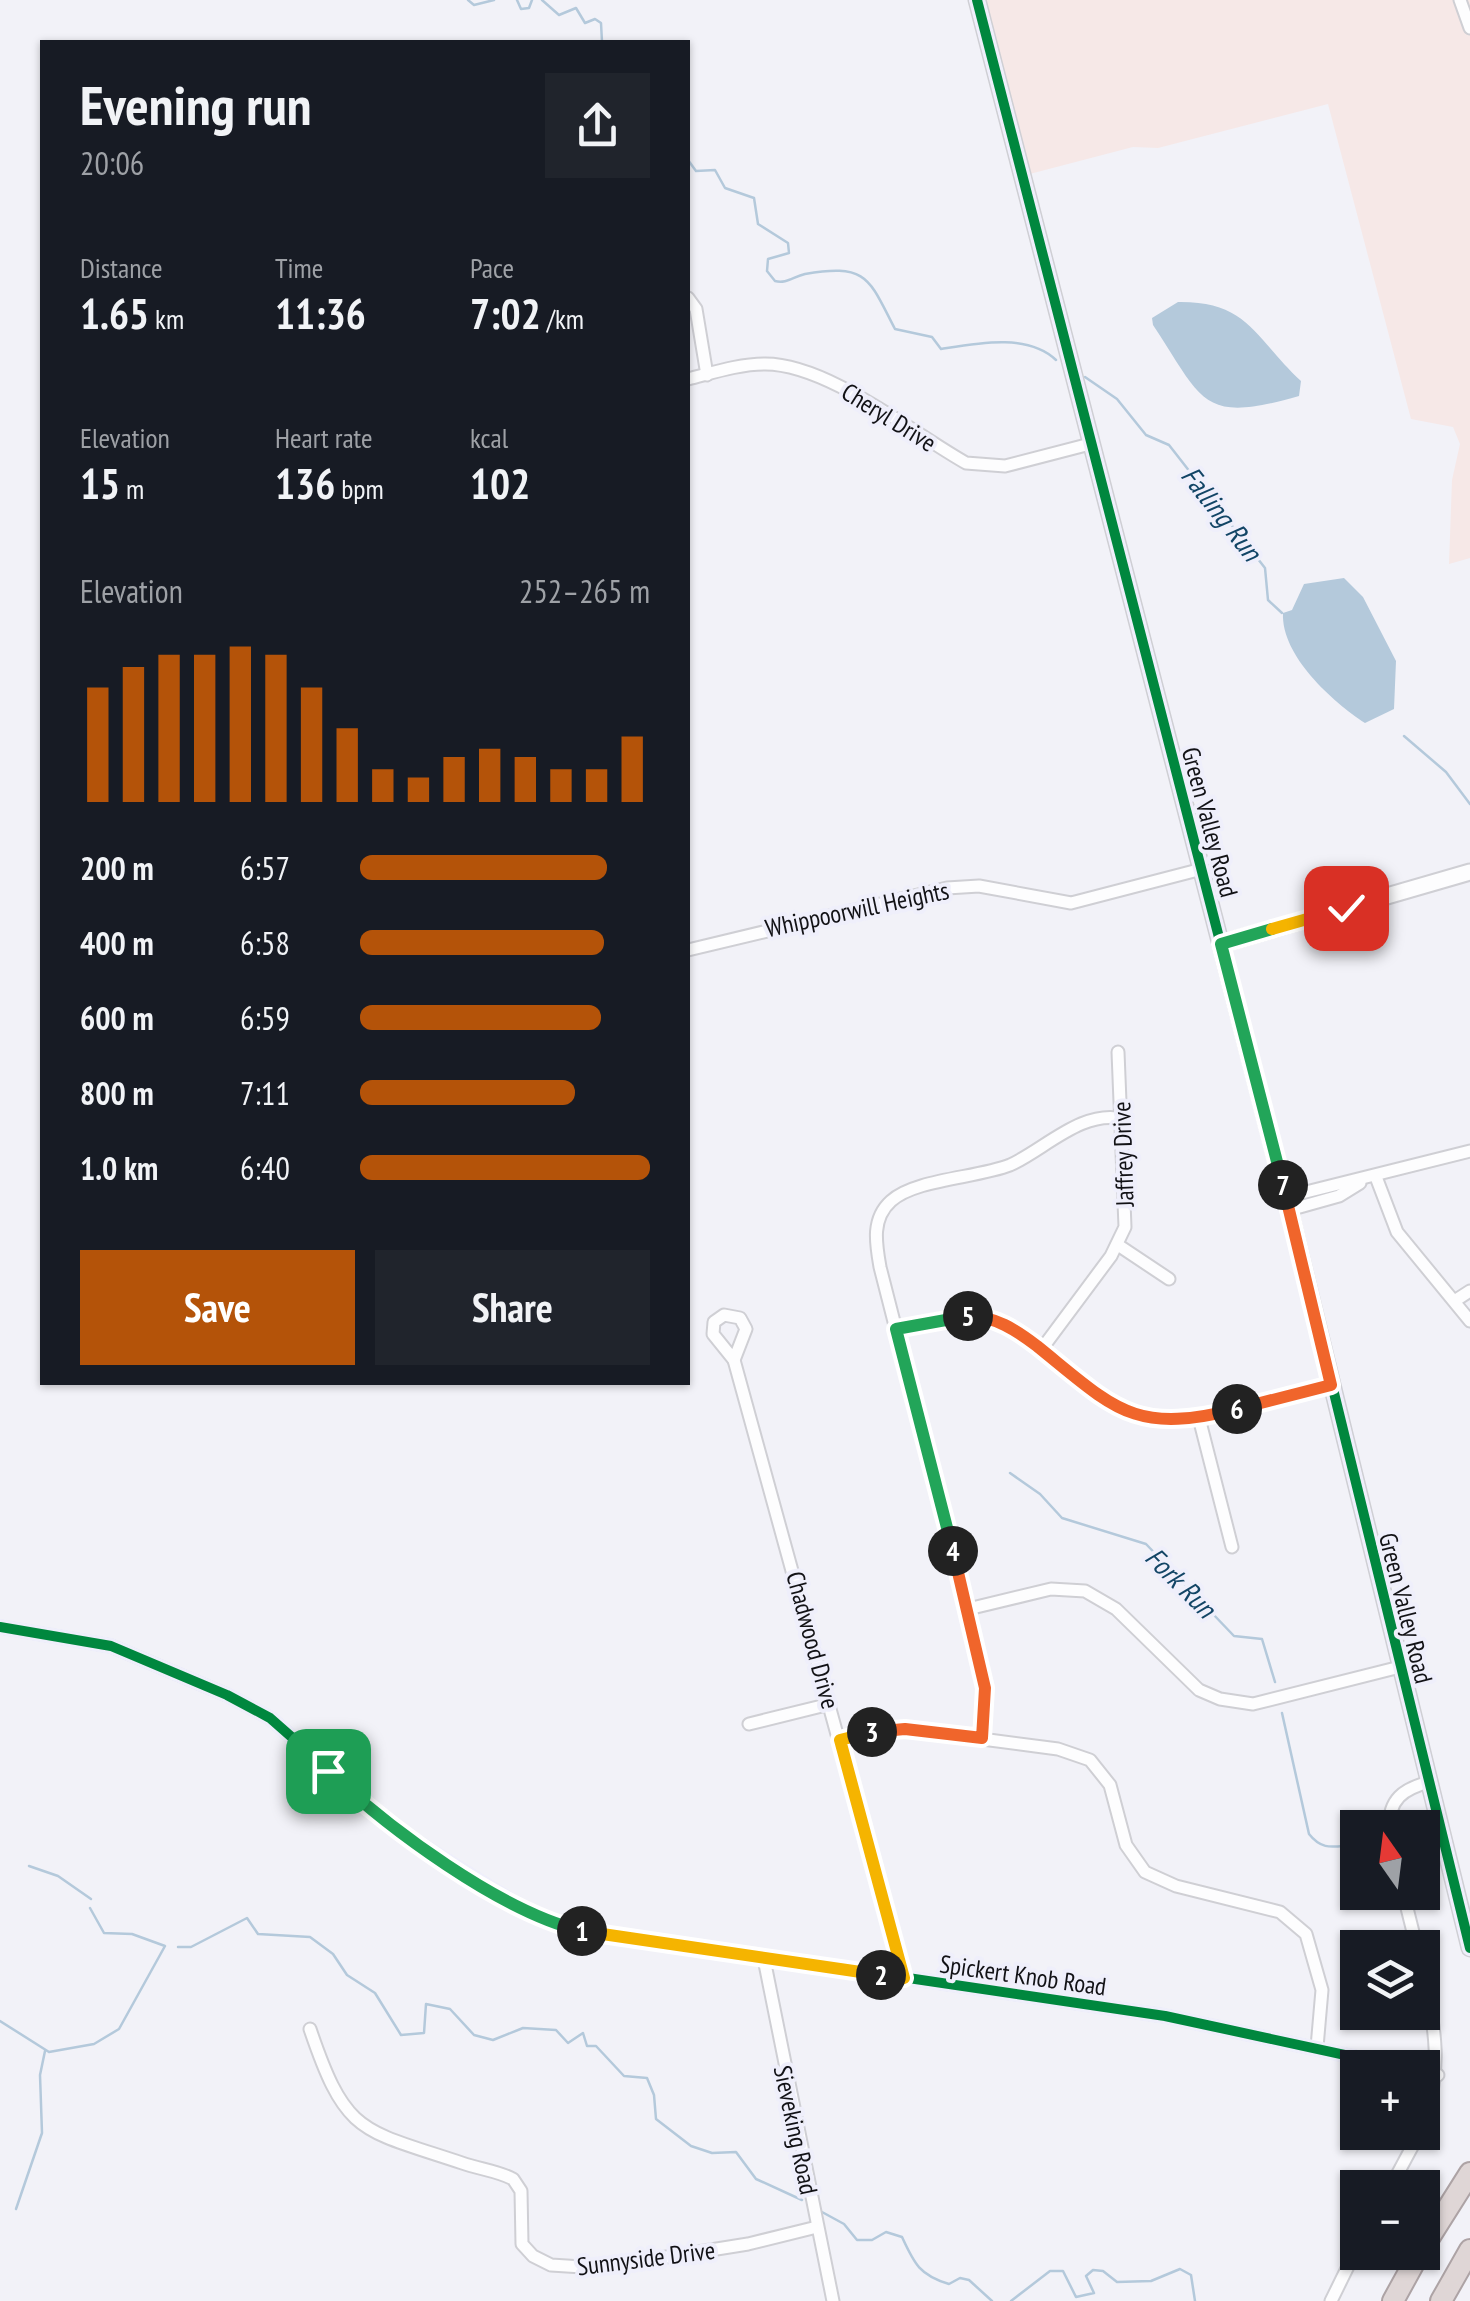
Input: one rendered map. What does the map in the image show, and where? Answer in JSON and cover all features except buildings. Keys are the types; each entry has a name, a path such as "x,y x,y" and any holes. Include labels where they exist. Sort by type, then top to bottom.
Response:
{"highway":[{"path":"1440,2222 1470,2173"},
{"path":"1442,2301 1470,2250"},
{"path":"1393,2301 1411,2270"}],"street":[{"name":"Green Valley Road","path":"976,0 1288,1203 1470,1948"},
{"path":"1460,0 1470,28"},
{"path":"690,301 696,309 706,375"},
{"name":"Cheryl Drive","path":"690,379 764,364 820,376 966,463 985,467 1004,466 1090,444"},
{"name":"Whippoorwill Heights","path":"690,950 947,888 978,886 1071,903 1202,869"},
{"path":"1221,944 1470,872"},
{"name":"Jaffrey Drive","path":"1041,1350 1118,1245 1126,1227 1128,1200 1118,1052"},
{"path":"982,1738 985,1688 875,1242 879,1219 890,1201 910,1190 1013,1163 1084,1124 1123,1119"},
{"path":"1288,1203 1339,1196 1370,1179 1470,1151"},
{"path":"1370,1179 1397,1232 1470,1320"},
{"path":"1118,1245 1169,1280"},
{"path":"1456,1300 1470,1290"},
{"path":"896,1329 951,1315 980,1316 1012,1328 1124,1411 1165,1421 1200,1418 1331,1385"},
{"name":"Chadwood Drive","path":"734,1360 904,1978"},
{"path":"1200,1418 1232,1547"},
{"path":"968,1609 1051,1589 1096,1594 1199,1690 1230,1701 1252,1704 1400,1668"},
{"name":"Spickert Knob Road","path":"0,1627 111,1646 270,1718 396,1830 554,1923 602,1936 1165,2016 1340,2052"},
{"path":"749,1724 830,1704"},
{"path":"840,1740 905,1729 1058,1748 1090,1760 1110,1784 1126,1844 1146,1872 1176,1886 1268,1908 1299,1926 1311,1944 1321,1979 1317,2047"},
{"path":"1390,1810 1400,1794 1429,1782"},
{"name":"Sieveking Road","path":"764,1958 833,2301"},
{"name":"Sunnyside Drive","path":"310,2029 332,2089 352,2118 382,2136 514,2180 521,2191 522,2244 551,2266 598,2268 748,2244 817,2227"},
{"path":"1330,2301 1346,2270"}],"shaded area":[{"path":"977,0 1470,0 1470,558 1449,564 1452,480 1460,444 1453,427 1411,419 1328,104 1158,148 1133,147 1022,176"}],"water":[{"path":"1178,302 1220,308 1248,325 1301,381 1299,396 1242,408 1208,400 1184,373 1153,325 1152,318"},
{"path":"1344,578 1363,597 1396,661 1394,709 1365,723 1311,676 1290,645 1285,629 1283,613 1292,610 1304,584"}],"waterway":[{"name":"Falling Run","path":"468,0 474,5 494,0"},
{"name":"Falling Run","path":"517,0 521,9 529,8 532,0"},
{"name":"Falling Run","path":"542,0 559,15 576,8 585,23 595,19 601,23 602,40"},
{"name":"Falling Run","path":"690,163 696,171 715,170 725,188 754,198 758,224 788,243 789,253 768,259 767,271 775,281 826,271 854,273 872,287 895,329 932,337 941,349 1017,343 1056,360"},
{"name":"Falling Run","path":"1085,377 1117,399 1146,435 1169,445 1265,568 1268,600 1282,613"},
{"name":"Falling Run","path":"1404,736 1446,772 1470,804"},
{"name":"Fork Run","path":"1010,1473 1040,1494 1062,1518 1146,1544 1234,1636 1262,1639 1275,1682"},
{"name":"Fork Run","path":"1282,1713 1309,1834 1320,1844 1340,1847"},
{"path":"29,1866 58,1876 91,1899"},
{"path":"0,2021 49,2052 94,2044 119,2029 165,1946 132,1934 104,1933 90,1908"},
{"path":"178,1947 191,1947 247,1918 258,1934 310,1937 333,1954 347,1975 375,1993 401,2035 424,2033 426,2004 450,2009 474,2035 493,2040 523,2028 556,2030 568,2043 583,2033 587,2046 596,2046 624,2076 647,2078 654,2095 656,2119 691,2146 712,2153 736,2152 756,2179 802,2200"},
{"path":"16,2209 42,2133 40,2075 45,2051"},
{"path":"822,2212 844,2224 857,2240 872,2240 886,2232 902,2237 924,2272 949,2284 960,2278 969,2280 992,2301"},
{"path":"1011,2301 1050,2271 1063,2271 1076,2297 1094,2293 1086,2276 1093,2270 1103,2271 1117,2282 1151,2281 1180,2269 1191,2275 1195,2301"}],"cycle path":[{"path":"977,0 1286,1197 1470,1948"},
{"path":"0,1627 111,1646 227,1695 270,1718 396,1829 524,1909 570,1928 1165,2016 1340,2054"}],"route":[{"path":"328,1771 396,1830 524,1909 554,1923 602,1936 904,1978 840,1740 874,1731 905,1729 982,1738 986,1697 982,1666 896,1329 951,1315 980,1316 1001,1323 1111,1405 1148,1419 1200,1418 1331,1385 1221,944 1346,908"}]}
